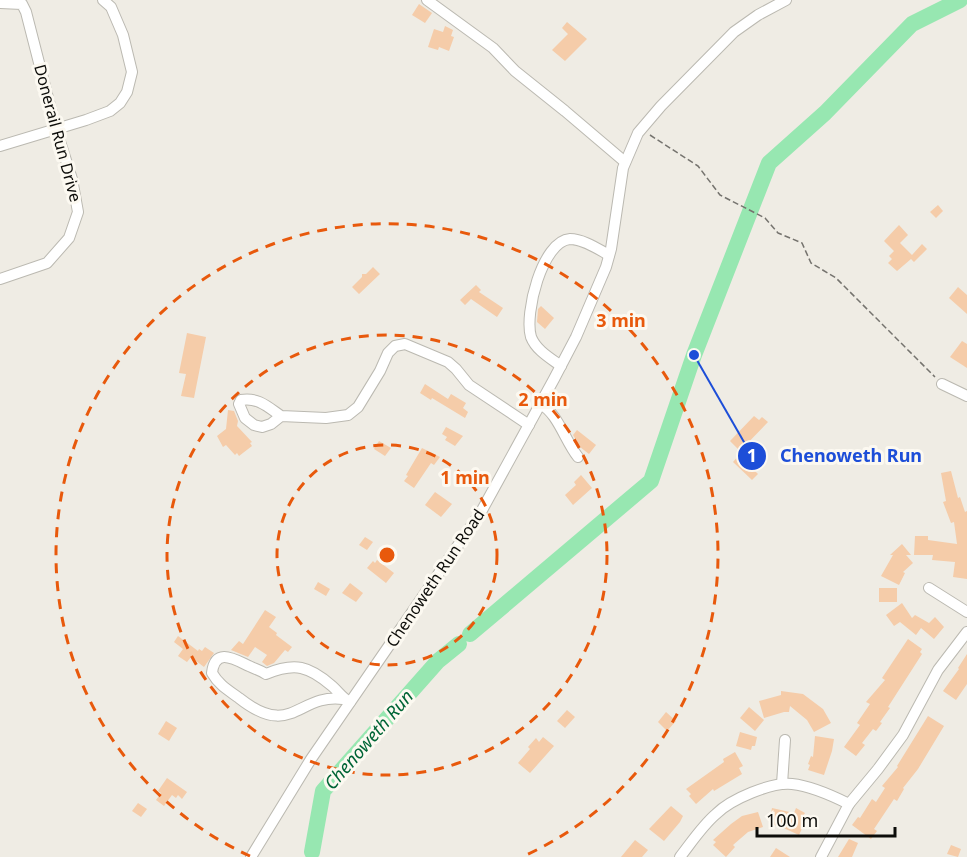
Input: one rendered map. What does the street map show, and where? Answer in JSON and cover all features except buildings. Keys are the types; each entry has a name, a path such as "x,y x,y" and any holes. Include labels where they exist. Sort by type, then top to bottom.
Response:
{"street":[{"path":"0,146 110,111 120,103 127,92 132,72 123,35 111,7 103,0"},
{"path":"427,0 493,48 515,71 625,162"},
{"path":"438,0 441,11"},
{"name":"Chenoweth Run Road","path":"251,857 347,700 481,512 561,366 587,313 609,255 625,162 642,128 734,32 758,15 786,0"},
{"name":"Donerail Run Drive","path":"0,3 27,2 26,12 56,129 72,179 78,212 69,238 46,263 0,279"},
{"path":"561,366 537,347 531,337 530,303 545,265 553,249 563,241 573,239 609,255"},
{"path":"281,416 326,418 348,416 358,406 380,371 388,353 395,346 405,344 447,362 469,385 529,425"},
{"path":"942,384 967,396"},
{"path":"540,404 551,413 569,447 578,457"},
{"path":"929,588 967,612"},
{"path":"821,857 849,804 878,770 903,735 938,670 967,632"},
{"path":"227,657 236,658 266,674 288,666 301,667 315,674 347,700 334,698 322,700 292,714 266,715 256,711 222,687 212,673 213,666 217,660 227,657"},
{"path":"782,784 785,740"},
{"path":"680,857 715,814 726,806 756,792 782,784 808,788 849,804"}],"path":[{"path":"642,128 698,166 723,197 759,215 778,233 802,243 811,263 836,278 942,384"}],"waterway":[{"name":"Chenoweth Run","path":"470,634 651,481 694,355 769,163 825,113 912,24 960,0"},
{"name":"Chenoweth Run","path":"312,852 323,791 438,661 459,644"}],"place":[{"name":"Chenoweth Run","path":"694,355"}]}
